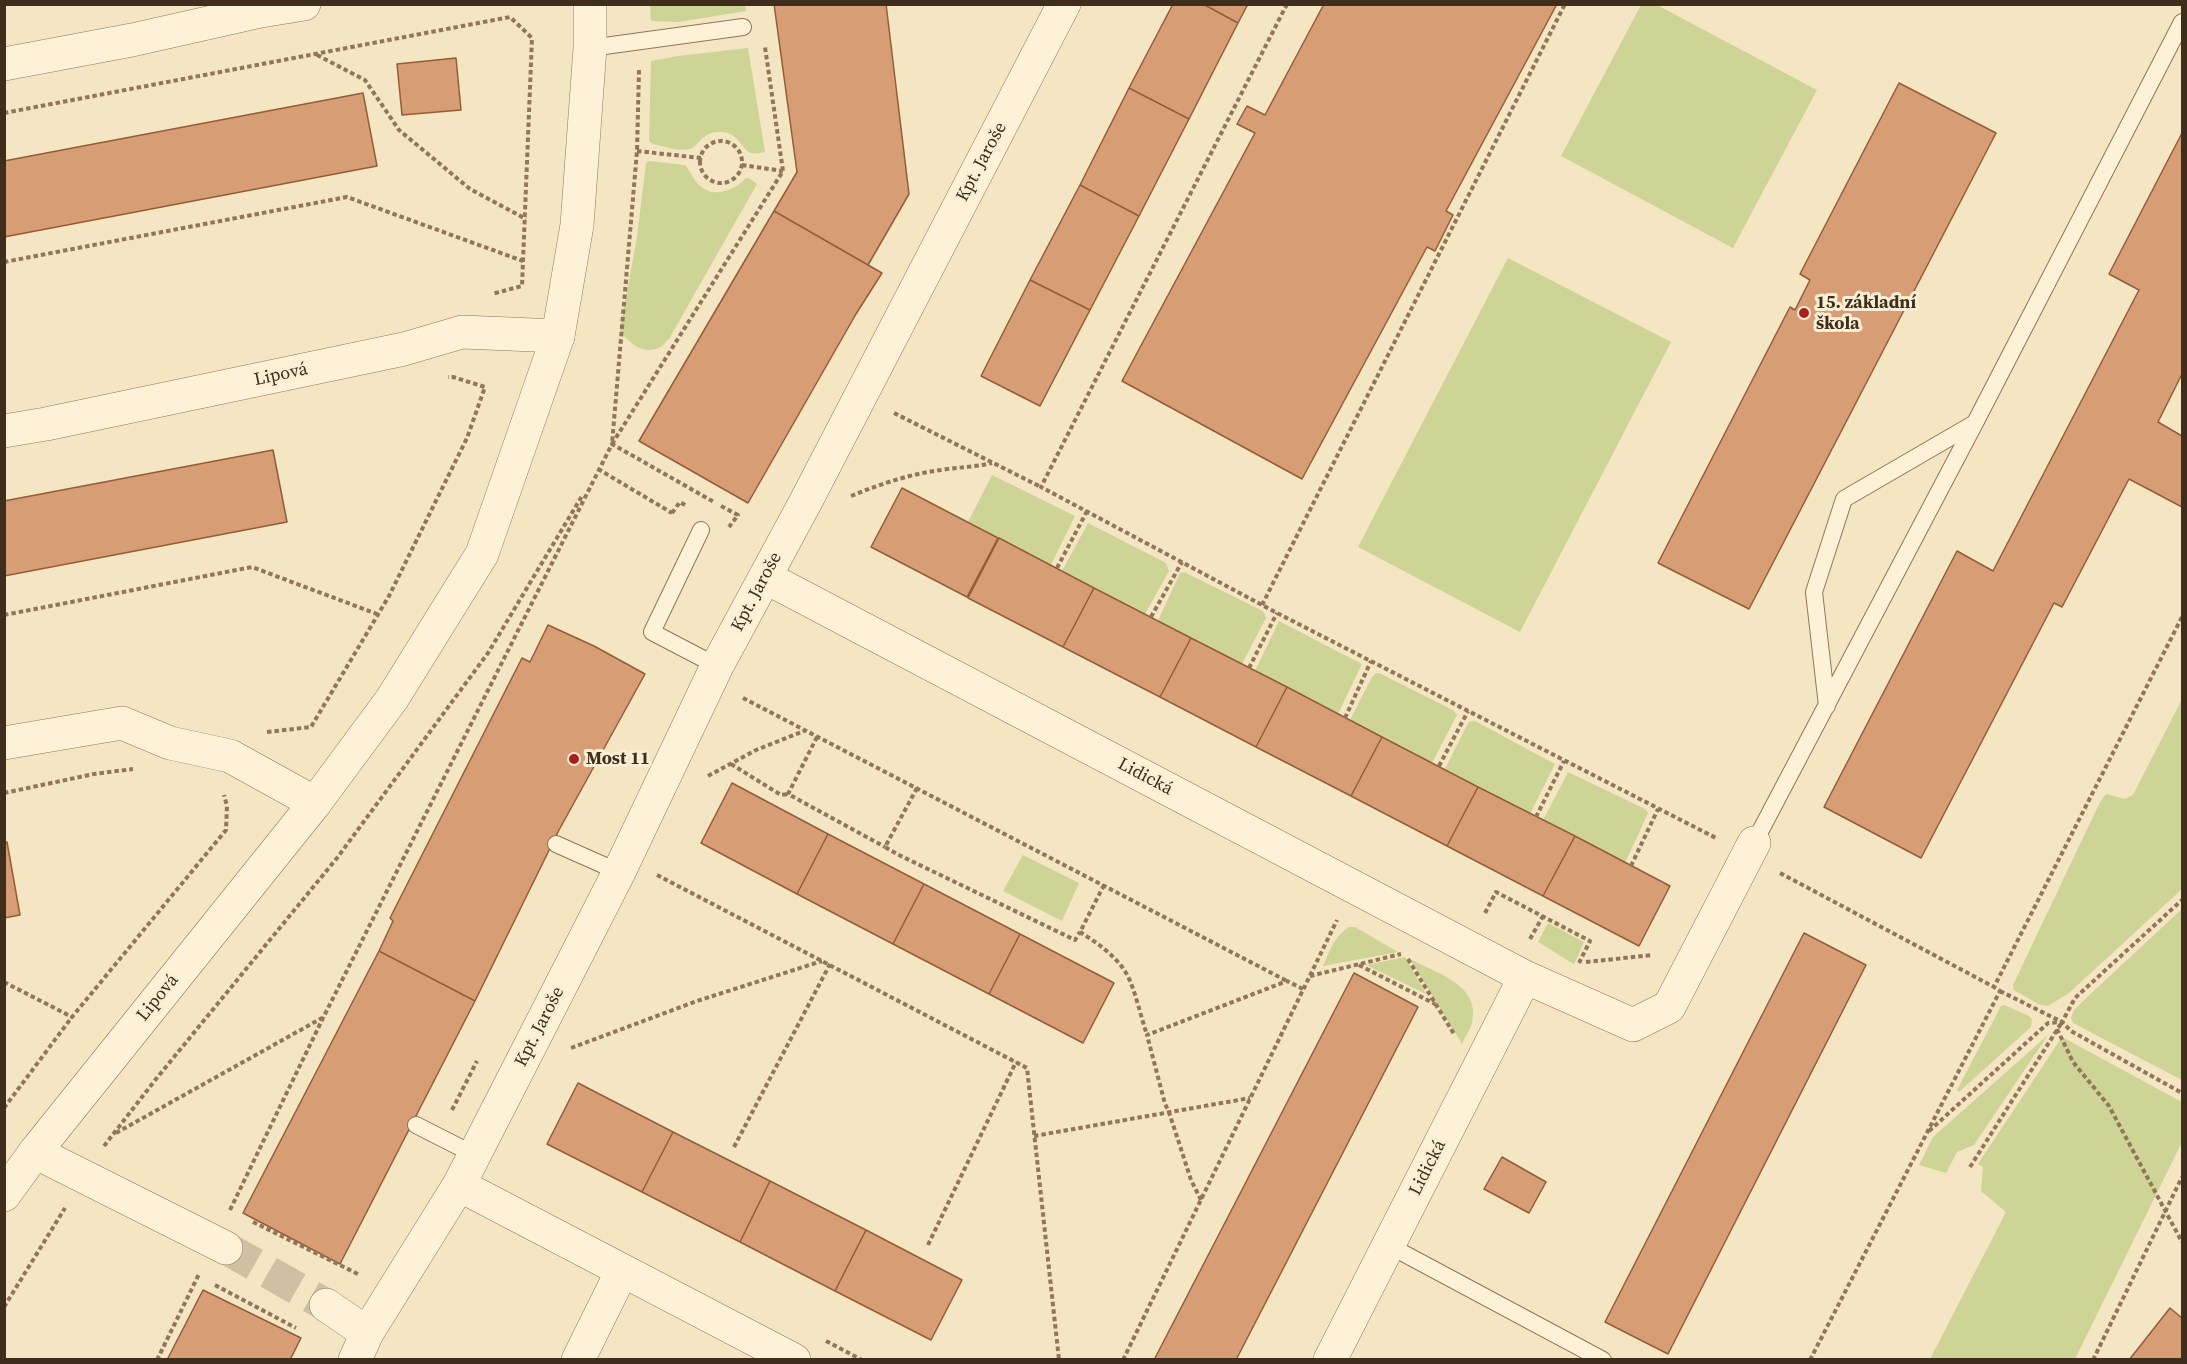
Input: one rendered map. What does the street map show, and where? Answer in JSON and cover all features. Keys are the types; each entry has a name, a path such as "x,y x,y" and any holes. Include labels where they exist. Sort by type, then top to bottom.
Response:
{"street":[{"path":"4,64 304,4"},
{"name":"Lipová","path":"4,1195 34,1152 315,803 392,699 482,554 558,336 577,225 590,48 590,4"},
{"name":"Kpt. Jaroše","path":"361,1346 475,1155 619,872 717,666 1064,4"},
{"name":"Lipová","path":"4,430 46,424 426,344 462,332 558,336"},
{"name":"Lidická","path":"765,577 1525,977 1633,1025 1669,1007 1750,850"},
{"path":"4,743 122,723 170,743 230,756 315,803"},
{"name":"Lidická","path":"1330,1359 1525,977"},
{"path":"34,1152 220,1245"},
{"path":"459,1185 794,1359"},
{"path":"578,1359 622,1271"},
{"path":"326,1305 361,1346"}],"lane":[{"path":"1750,850 1975,423 2182,22"},
{"path":"590,48 742,27"},
{"path":"1827,706 1814,592 1844,499 1975,423"},
{"path":"701,530 652,632 717,666"},
{"path":"556,844 619,872"},
{"path":"416,1125 475,1155"},
{"path":"1388,1245 1603,1359"}],"path":[{"path":"1041,487 1287,4"},
{"path":"1262,605 1565,4"},
{"path":"4,113 510,17 532,38 524,262 522,286 490,295"},
{"path":"102,1149 156,1078 337,858 488,653 612,444 783,171 764,37"},
{"path":"612,444 637,151 640,40"},
{"path":"317,55 365,80 399,130 470,189 526,219"},
{"path":"721,142 734,146 742,158 742,165 736,177 731,181 718,183 711,181 703,171 701,158 708,146 721,142"},
{"path":"637,151 701,158"},
{"path":"742,165 783,171"},
{"path":"4,262 348,197 524,262"},
{"path":"258,734 310,727 389,596 467,438 485,387 453,377"},
{"path":"891,412 1041,487 1277,613 1658,809 1732,846 1750,850 2000,991 2062,1022 2070,1031 2182,1092"},
{"path":"612,444 738,515 727,530"},
{"path":"848,497 900,478 993,463"},
{"path":"598,469 701,530"},
{"path":"229,1211 598,469"},
{"path":"672,513 680,502 689,507"},
{"path":"1057,568 1087,511"},
{"path":"1152,617 1182,562"},
{"path":"4,615 252,567 378,614"},
{"path":"1249,668 1277,613"},
{"path":"1994,987 2182,617"},
{"path":"1345,718 1371,661"},
{"path":"737,695 1303,989"},
{"path":"1439,766 1468,711"},
{"path":"699,781 756,750 805,730"},
{"path":"788,794 817,737"},
{"path":"1536,817 1564,761"},
{"path":"730,763 781,795 788,794 898,855 1075,940 1104,885"},
{"path":"4,793 94,774 141,768"},
{"path":"4,1108 72,1017 226,830 227,806 221,788"},
{"path":"885,847 917,788"},
{"path":"1631,866 1658,809"},
{"path":"656,875 1027,1068 1059,1359"},
{"path":"1484,917 1496,892 1590,941 1576,969"},
{"path":"1970,1167 2058,1029 2075,998 2182,900"},
{"path":"1124,1359 1342,910"},
{"path":"1529,941 1543,916"},
{"path":"1080,932 1099,944 1120,965 1129,980 1147,1035 1165,1104 1191,1180 1201,1200"},
{"path":"1402,948 1459,1042"},
{"path":"1310,976 1405,953"},
{"path":"1579,963 1660,954"},
{"path":"564,1050 697,1000 823,961"},
{"path":"734,1147 830,964"},
{"path":"1359,964 1436,1004"},
{"path":"1147,1035 1287,981"},
{"path":"4,982 72,1017"},
{"path":"1810,1359 2000,991"},
{"path":"115,1133 323,1018"},
{"path":"1927,1133 2048,1023 2062,1022"},
{"path":"2058,1029 2073,1062 2109,1106 2182,1242"},
{"path":"928,1245 1016,1062"},
{"path":"1034,1136 1250,1098"},
{"path":"2092,1359 2182,1177"},
{"path":"4,1307 70,1200"},
{"path":"224,1208 240,1216"},
{"path":"251,1221 394,1291"},
{"path":"157,1359 220,1245"},
{"path":"820,1337 862,1359"}],"green space":[{"path":"650,5 745,5 746,11 678,22 651,21"},
{"path":"1641,5 1657,5 1817,90 1733,248 1561,156"},
{"path":"748,48 765,152 751,153 733,136 722,132 706,136 694,147 686,150 653,144 649,141 651,61"},
{"path":"649,161 685,165 699,185 711,192 729,190 746,178 757,184 669,339 652,350 641,349 631,343 620,330 637,237 646,163"},
{"path":"1508,258 1671,342 1520,632 1358,547"},
{"path":"992,475 1075,516 1051,565 968,522"},
{"path":"1088,523 1166,563 1169,571 1145,614 1062,571"},
{"path":"1184,572 1263,611 1266,618 1242,664 1158,621 1180,573"},
{"path":"1279,621 1362,664 1338,714 1255,671"},
{"path":"1376,673 1453,710 1457,715 1432,763 1350,720"},
{"path":"2182,699 2182,889 2069,993 2048,1006 2038,1004 2014,990 2013,985 2100,802 2106,794 2125,799 2133,795"},
{"path":"1475,721 1555,764 1530,814 1445,769 1469,722"},
{"path":"1568,772 1645,809 1648,813 1625,863 1543,820"},
{"path":"1023,855 1079,883 1062,921 1003,891"},
{"path":"2182,909 2182,1080 2073,1023 2071,1018 2074,1010 2084,1000"},
{"path":"1548,923 1584,942 1574,964 1538,942"},
{"path":"1349,927 1355,927 1398,952 1323,966 1336,939"},
{"path":"1405,957 1426,994 1366,965"},
{"path":"1410,959 1454,982 1470,999 1473,1009 1472,1022 1462,1044"},
{"path":"2004,1005 2029,1016 2032,1019 2031,1027 1959,1092 1957,1090 2001,1006"},
{"path":"2048,1035 1974,1145 1957,1152 1946,1173 1919,1165 1933,1137"},
{"path":"2062,1037 2182,1102 2182,1142 2075,1359 1930,1359 2006,1212 1981,1191 1983,1167 1978,1164"}],"building":[{"path":"774,4 886,4 909,194 868,265 774,211 797,172"},
{"path":"1173,4 1203,4 1238,23 1189,119 1129,88"},
{"path":"1203,4 1248,4 1238,23"},
{"path":"1324,4 1557,4 1446,211 1453,215 1435,251 1427,247 1302,479 1122,381 1255,133 1237,124 1247,106 1265,115"},
{"path":"456,58 461,110 402,115 397,64"},
{"path":"1899,83 1996,133 1749,609 1658,563 1790,307 1795,310 1810,280 1800,274"},
{"path":"1129,88 1189,119 1139,216 1080,185"},
{"path":"363,93 377,166 4,237 4,161"},
{"path":"2182,133 2182,374 2158,422 2182,436 2182,507 2129,479 2062,607 2054,603 1921,858 1824,807 1957,551 1993,571 2139,290 2109,274"},
{"path":"1080,185 1139,216 1090,310 1030,280"},
{"path":"774,211 882,273 856,314 748,503 639,441"},
{"path":"1030,280 1090,310 1040,406 981,376"},
{"path":"273,450 287,522 4,576 4,501"},
{"path":"902,488 998,538 967,597 871,547"},
{"path":"999,538 1094,588 1063,647 968,598"},
{"path":"1094,588 1191,638 1160,697 1063,647"},
{"path":"548,625 594,646 645,674 559,830 475,1001 379,951 393,921 390,918 522,658 530,662"},
{"path":"1191,638 1287,687 1256,747 1160,697"},
{"path":"1287,687 1382,737 1351,796 1256,747"},
{"path":"1382,737 1478,787 1447,846 1351,796"},
{"path":"732,783 828,834 797,894 701,843"},
{"path":"1478,787 1575,836 1543,896 1447,846"},
{"path":"828,834 924,884 893,944 797,894"},
{"path":"1575,836 1670,886 1639,946 1543,896"},
{"path":"4,842 7,842 20,915 4,918"},
{"path":"924,884 1020,934 989,994 893,944"},
{"path":"1804,933 1866,965 1668,1354 1605,1322"},
{"path":"1020,934 1114,983 1083,1043 989,994"},
{"path":"379,951 475,1001 340,1264 243,1213"},
{"path":"1354,973 1418,1007 1236,1360 1154,1360"},
{"path":"578,1083 673,1132 642,1192 547,1144"},
{"path":"673,1132 770,1181 740,1242 642,1192"},
{"path":"1502,1157 1546,1182 1529,1213 1484,1189"},
{"path":"770,1181 866,1230 835,1291 740,1242"},
{"path":"866,1230 962,1280 931,1340 835,1291"},
{"path":"203,1290 301,1338 290,1360 167,1360"},
{"path":"2170,1308 2182,1318 2182,1360 2129,1360"}],"tunnel":[{"path":"226,1248 326,1305"}],"place":[{"name":"15. základní škola","path":"1804,313"},
{"name":"Most 11","path":"574,759"}]}
